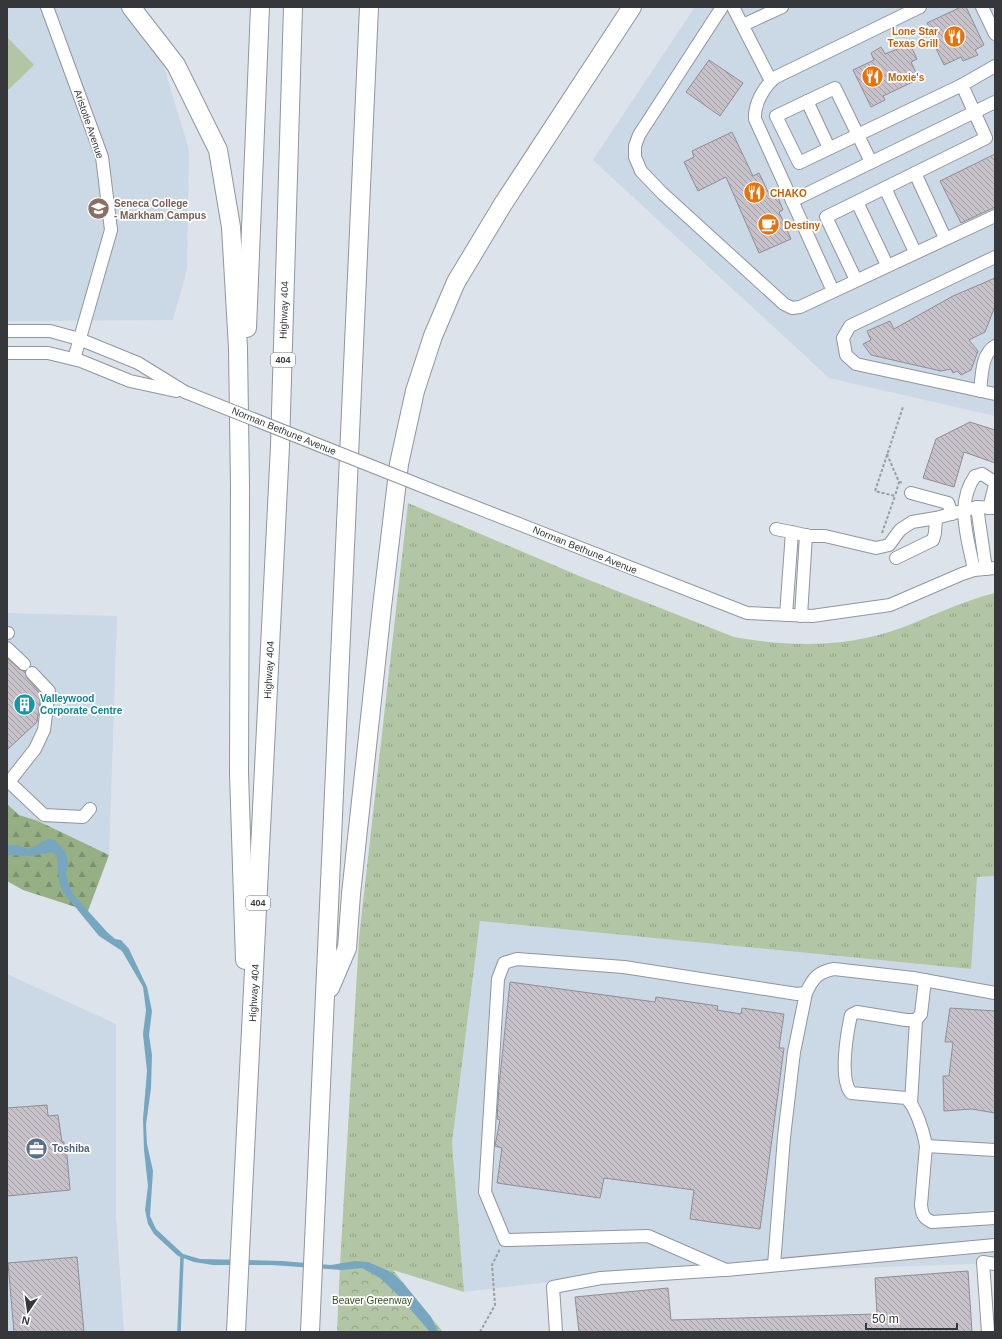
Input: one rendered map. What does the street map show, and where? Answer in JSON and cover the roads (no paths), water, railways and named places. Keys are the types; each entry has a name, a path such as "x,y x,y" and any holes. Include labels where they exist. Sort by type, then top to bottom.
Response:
{"highway":[{"path":"131,7 176,65 218,150 231,227 238,348 240,486 239,773 249,1095"},
{"path":"240,486 260,7"},
{"name":"Highway 404","path":"236,1332 280,453 293,7"},
{"path":"310,1332 369,7"},
{"path":"368,32 373,7"},
{"path":"325,1000 347,948 352,879 399,464 415,391 433,336 456,282 503,204 632,7"}],"street":[{"name":"Aristotle Avenue","path":"48,7 102,157 111,230 74,359"},
{"path":"722,7 639,135 635,146 635,157 641,171 662,193 784,304 792,308 800,307 915,252 995,216"},
{"path":"733,7 771,81"},
{"path":"743,25 782,7"},
{"path":"834,291 754,119 756,105 771,81 920,7"},
{"path":"982,7 995,34"},
{"path":"872,162 858,134 834,88 776,116 799,163 858,134 962,85 995,66"},
{"path":"856,280 826,217 986,138 962,85"},
{"path":"807,101 829,148"},
{"path":"792,201 995,102"},
{"path":"915,173 945,238"},
{"path":"885,188 915,252"},
{"path":"858,202 887,266"},
{"path":"995,257 850,326 843,338 846,355 856,364 995,394"},
{"name":"Norman Bethune Avenue","path":"7,330 50,331 79,339 138,363 185,392 747,613 812,616 890,605 962,574 985,569"},
{"path":"980,391 985,357 991,348 995,346"},
{"name":"Norman Bethune Avenue","path":"7,352 48,353 74,359 130,381 185,392"},
{"path":"776,529 806,536 825,536 876,548 882,547 889,545 900,530 912,522 958,513 977,507 992,508 995,484 993,481 982,474 975,476 967,487 958,513"},
{"path":"911,493 948,503 958,513 985,569"},
{"path":"977,507 985,569"},
{"path":"896,558 933,540 936,518"},
{"path":"786,615 792,532"},
{"path":"801,616 806,536"},
{"path":"7,648 49,691 44,730 34,749 8,781 44,815 83,817 90,810"},
{"path":"726,1270 648,1236 505,1240 485,1192 498,979 504,964 517,959 615,966 784,993 806,993"},
{"path":"774,1265 791,1082 806,993 812,979 822,972 834,969 925,980 995,993"},
{"path":"911,1103 916,1020 921,1014 925,980"},
{"path":"916,1020 906,1020 857,1012 851,1015 846,1050 845,1079 847,1088 851,1093 906,1098 911,1103 925,1137 926,1146 921,1205 922,1214 926,1220 932,1222 995,1218"},
{"path":"926,1146 995,1150"},
{"path":"556,1332 553,1286 601,1278 726,1270 995,1246"},
{"path":"988,1332 983,1262 995,1264"}],"water":[{"path":"49,839 55,840 66,853 68,863 66,875 72,893 107,932 115,939 121,940 129,949 147,987 152,1011 149,1035 152,1055 151,1088 146,1125 147,1144 153,1171 150,1216 156,1229 183,1254 200,1259 282,1261 331,1265 355,1261 368,1262 391,1272 403,1283 431,1317 438,1332 430,1332 399,1296 380,1278 362,1268 342,1270 272,1265 213,1265 194,1262 178,1256 154,1234 148,1224 145,1210 148,1186 144,1150 143,1119 147,1071 143,1034 146,1010 143,987 122,951 99,936 63,892 59,882 57,856 52,852 33,856 7,855 7,845 16,845 29,849"}],"waterway":[{"path":"179,1332 182,1258"}],"place":[{"name":"Lone Star Texas Grill","path":"954,37"},
{"name":"Moxie's","path":"873,77"},
{"name":"CHAKO","path":"755,193"},
{"name":"Seneca College - Markham Campus","path":"98,209"},
{"name":"Destiny","path":"768,225"},
{"name":"Valleywood Corporate Centre","path":"25,704"},
{"name":"Toshiba","path":"36,1148"}],"park label":[{"name":"Beaver Greenway","path":"372,1300"}]}
